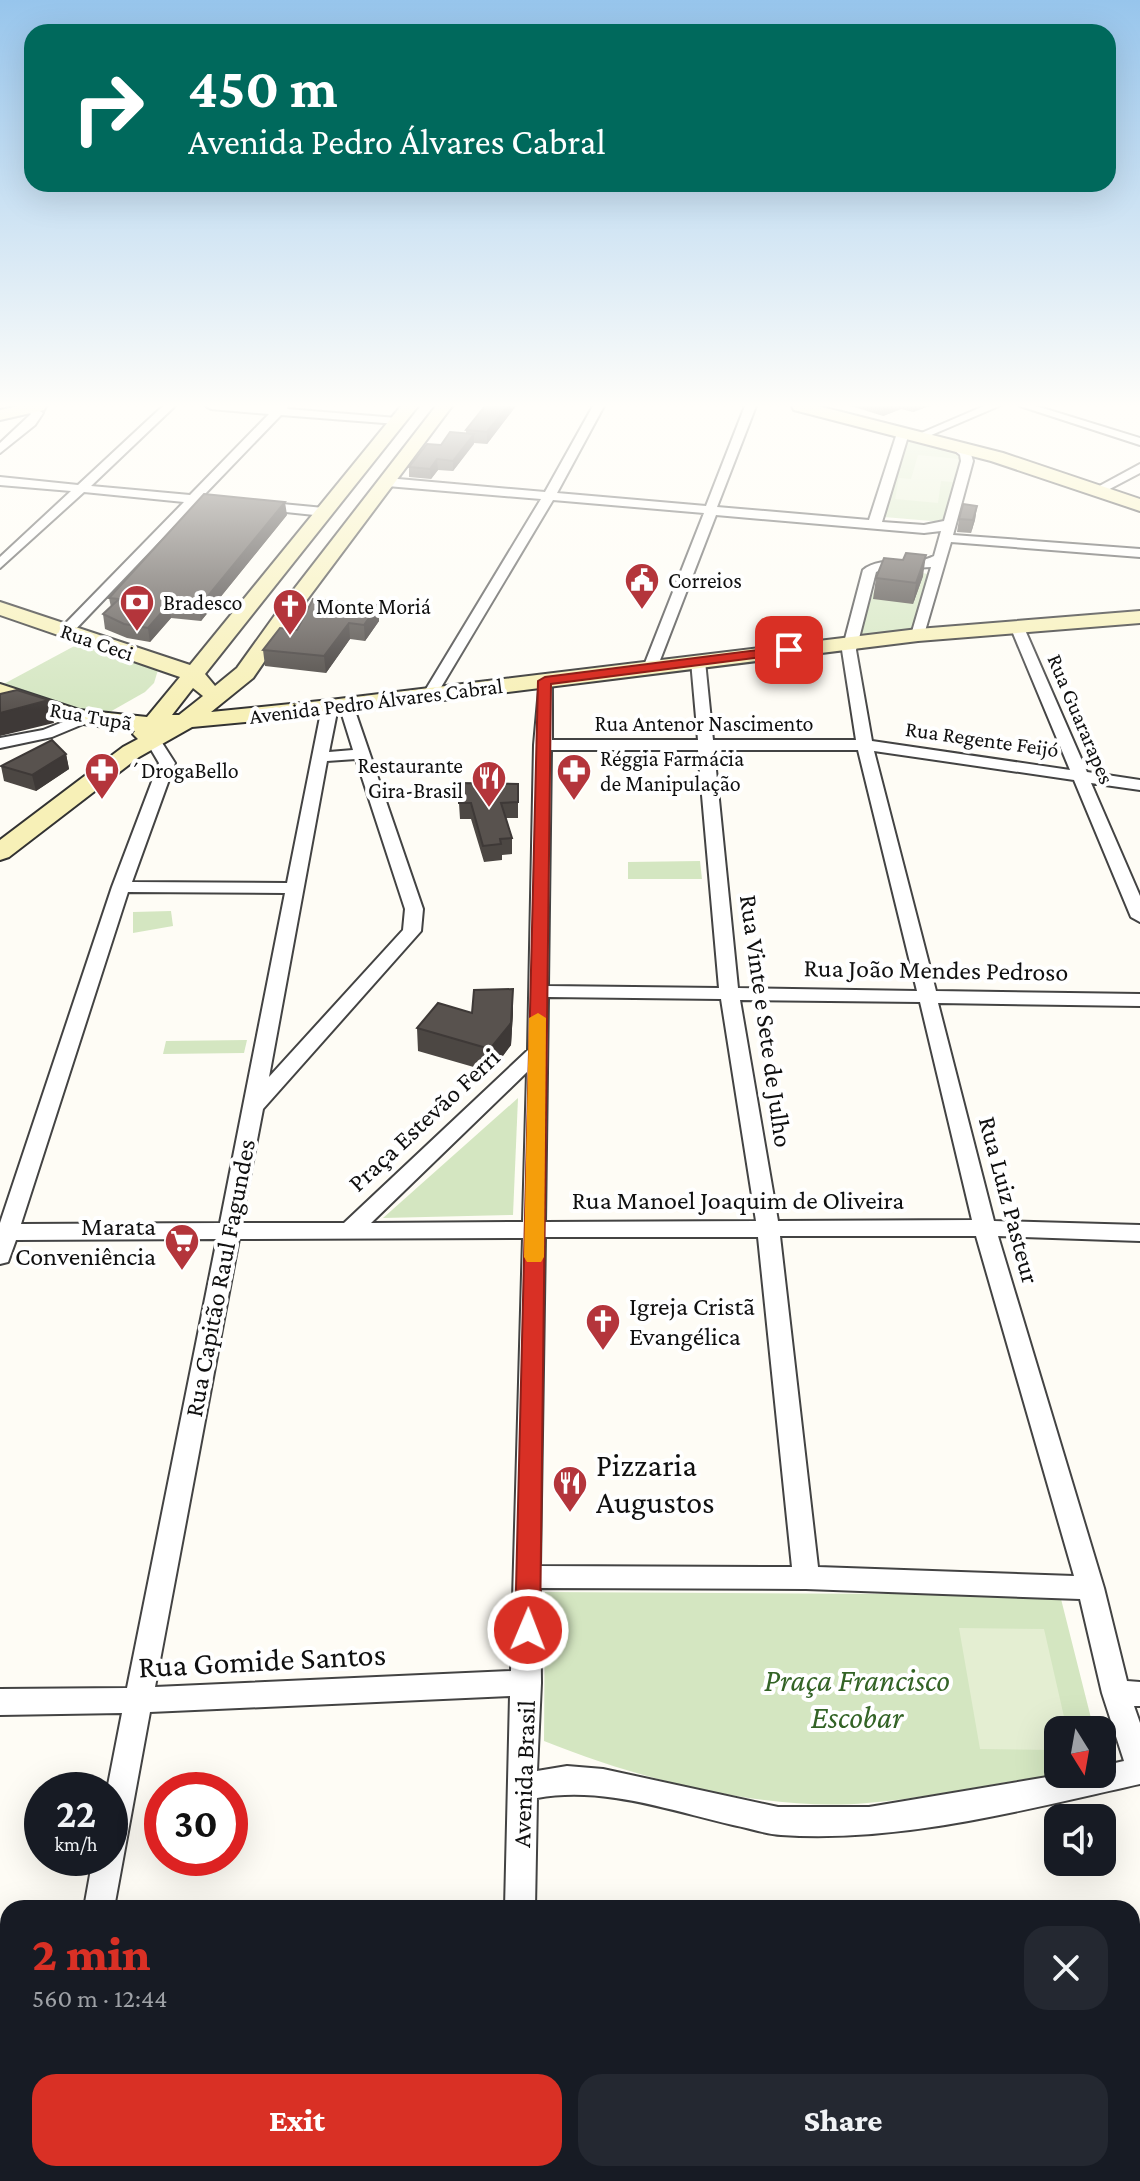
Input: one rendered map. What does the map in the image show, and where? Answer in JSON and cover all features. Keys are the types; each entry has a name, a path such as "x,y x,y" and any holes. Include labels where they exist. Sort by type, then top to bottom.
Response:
{"main road":[{"path":"0,852 154,733 193,675 327,508"},
{"path":"154,733 185,722 245,673 295,601 367,508"},
{"path":"273,575 261,598 264,602 295,601"},
{"name":"Rua Ceci","path":"0,608 193,675"},
{"name":"Avenida Pedro Álvares Cabral","path":"185,722 918,635 1140,617"},
{"path":"164,664 223,640"},
{"path":"193,675 207,690 207,704"},
{"name":"Rua Tupã","path":"0,691 83,719 134,725 154,733"}],"street":[{"path":"0,564 60,508"},
{"path":"66,631 186,508"},
{"path":"283,508 324,512"},
{"path":"430,694 542,508"},
{"path":"650,668 711,508 924,529 950,523"},
{"path":"875,523 881,508"},
{"path":"918,635 954,508"},
{"path":"947,538 1140,553"},
{"path":"849,643 870,570 884,566 927,567 940,558"},
{"path":"910,568 934,581"},
{"name":"Rua Guararapes","path":"1017,626 1140,917"},
{"name":"Rua Luiz Pasteur","path":"849,643 865,745 985,1228 1091,1588 1128,1694 1140,1768"},
{"name":"Rua Vinte e Sete de Julho","path":"698,661 729,993 768,1229 806,1578"},
{"name":"Avenida Brasil","path":"520,1900 545,681"},
{"path":"252,1108 412,931 414,909 360,754 338,706"},
{"name":"Rua Capitão Raul Fagundes","path":"124,1772 293,888 320,757 338,706"},
{"path":"0,743 47,734 83,719"},
{"path":"0,1256 4,1232 121,887 167,763 154,733"},
{"name":"Rua Antenor Nascimento","path":"542,745 865,745"},
{"name":"Rua Regente Feijó","path":"865,745 1140,785"},
{"path":"320,757 360,754"},
{"path":"1119,781 1140,774"},
{"path":"121,887 293,888"},
{"name":"Rua João Mendes Pedroso","path":"538,991 1140,1000"},
{"name":"Praça Estevão Ferri","path":"350,1230 537,1052"},
{"name":"Rua Manoel Joaquim de Oliveira","path":"4,1232 985,1228 1140,1233"},
{"path":"528,1577 806,1578 1091,1588"},
{"name":"Rua Gomide Santos","path":"0,1702 137,1700 527,1683"},
{"path":"524,1787 567,1779 603,1782 778,1821 869,1821 1027,1796 1140,1768"},
{"path":"100,1900 105,1876"}],"green space":[{"path":"887,508 947,508 943,522 884,517"},
{"path":"882,568 929,574 910,633 865,636 859,633"},
{"path":"80,643 154,665 158,670 154,683 145,692 101,717 79,713 0,686"},
{"path":"700,861 702,879 628,879 628,862"},
{"path":"171,911 173,926 133,933 133,912"},
{"path":"247,1040 244,1053 163,1054 166,1041"},
{"path":"518,1098 513,1215 383,1218"},
{"name":"Praça Francisco Escobar","path":"545,1592 1060,1595 1090,1716 1044,1716 1044,1776 867,1803 787,1802 702,1790 620,1768 544,1741"},
{"path":"959,1628 1044,1629 1064,1716 1044,1716 1044,1750 980,1749"}],"building":[{"path":"191,508 280,508 199,607 169,604 148,628 124,624 103,614 119,599 109,598"},
{"path":"962,508 976,508 973,520 959,519"},
{"path":"906,553 926,555 916,583 876,578 884,558 903,560"},
{"path":"313,599 378,605 364,625 349,623 324,656 263,650 280,628 297,630"},
{"path":"17,690 49,700 0,713 0,694"},
{"path":"52,740 66,754 32,775 1,766"},
{"path":"459,783 518,784 518,802 501,803 512,838 500,839 501,844 483,846 471,803 459,803"},
{"path":"513,989 511,1023 490,1049 417,1028 438,1003 472,1013 474,990"}],"slow traffic":[{"path":"534,1257 538,1018"}],"place":[{"name":"Correios","path":"642,611"},
{"name":"Bradesco","path":"137,633"},
{"name":"Monte Moriá","path":"290,637"},
{"name":"´DrogaBello","path":"102,801"},
{"name":"Réggia Farmácia de Manipulação","path":"574,802"},
{"name":"Restaurante Gira-Brasil","path":"489,809"},
{"name":"Marata Conveniência","path":"182,1272"},
{"name":"Igreja Cristã Evangélica","path":"603,1352"},
{"name":"Pizzaria Augustos","path":"570,1514"}],"route":[{"path":"528,1630 545,681 789,650"}]}
